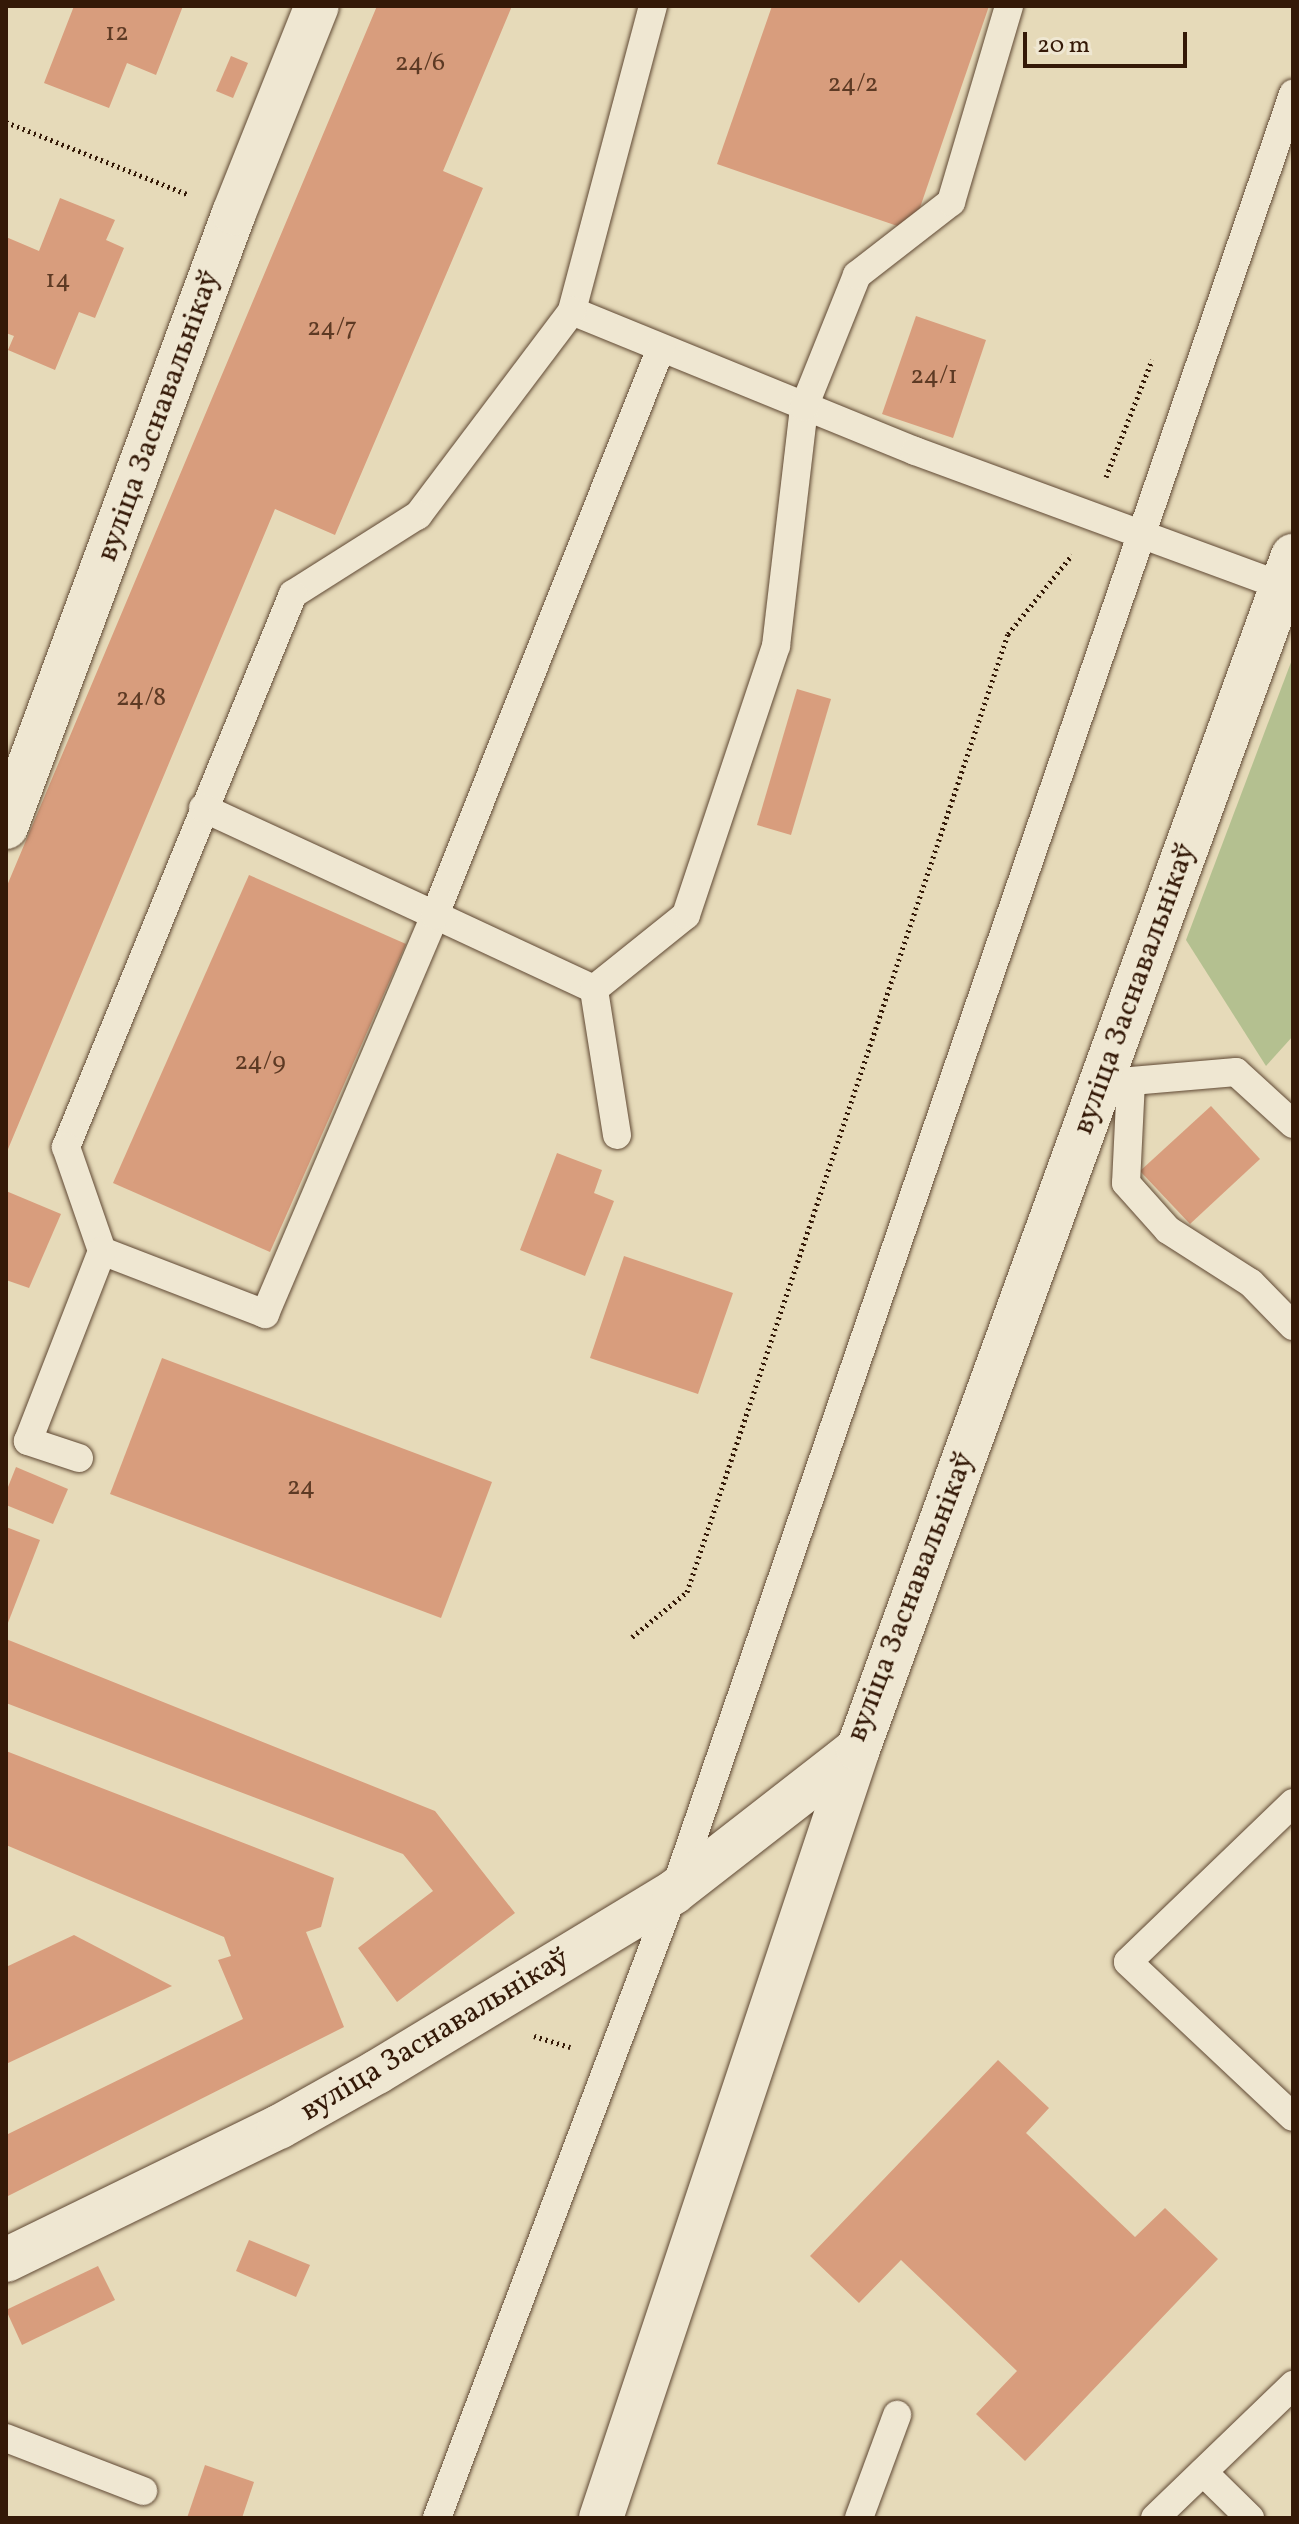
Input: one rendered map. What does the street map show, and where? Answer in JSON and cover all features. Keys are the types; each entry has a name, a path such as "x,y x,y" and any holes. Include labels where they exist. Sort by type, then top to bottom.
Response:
{"main road":[{"name":"вуліца Заснавальнікаў","path":"9,810 234,213 317,6"},
{"name":"вуліца Заснавальнікаў","path":"6,2260 279,2127 377,2072 674,1892 858,1749 1118,1076 1290,565"},
{"path":"601,2518 858,1749"}],"lane":[{"path":"79,1458 28,1441 102,1251 66,1147 293,594 418,515 572,311 653,6"},
{"path":"594,989 686,915 776,646 804,407 857,275 951,202 1009,6"},
{"path":"437,2518 674,1892 1293,94"},
{"path":"572,311 804,407 1141,534 1290,565"},
{"path":"102,1251 265,1314 435,915 661,348"},
{"path":"203,808 594,989"},
{"path":"594,989 617,1135"},
{"path":"1293,1124 1236,1072 1118,1076 1126,1183 1168,1230 1251,1283 1293,1326"},
{"path":"1293,1803 1128,1962 1293,2117"},
{"path":"1155,2518 1293,2385"},
{"path":"859,2518 897,2415"},
{"path":"6,2438 143,2491"},
{"path":"1203,2472 1250,2518"}],"path":[{"path":"6,122 234,213"},
{"path":"632,1637 687,1592 1008,634 1078,548 1154,356"}],"green space":[{"path":"1293,657 1293,1036 1266,1066 1186,940"}],"building":[{"path":"74,6 183,6 156,75 127,63 109,108 44,83"},
{"path":"377,6 512,6 443,171 483,188 335,535 275,509 6,1154 6,888"},
{"path":"772,6 989,6 912,231 717,164"},
{"path":"231,56 248,63 233,98 216,91"},
{"path":"60,198 115,220 106,240 124,248 95,318 79,312 55,370 8,350 14,336 6,333 6,237 39,251"},
{"path":"916,316 986,340 953,438 882,414"},
{"path":"797,689 831,699 791,835 757,825"},
{"path":"249,875 406,944 270,1252 113,1183"},
{"path":"1211,1106 1260,1159 1190,1224 1140,1171"},
{"path":"557,1153 602,1170 594,1193 614,1201 585,1276 520,1250"},
{"path":"6,1191 61,1214 29,1288 6,1280"},
{"path":"624,1256 733,1293 698,1394 590,1358"},
{"path":"162,1358 492,1482 441,1618 110,1494"},
{"path":"16,1467 68,1489 53,1524 6,1505 6,1492"},
{"path":"6,1527 40,1540 6,1628"},
{"path":"6,1639 435,1811 515,1913 397,2002 358,1948 433,1891 403,1854 6,1703"},
{"path":"6,1751 334,1878 321,1927 306,1932 344,2027 6,2197 6,2135 243,2019 218,1960 231,1956 224,1937 6,1845"},
{"path":"74,1935 172,1986 6,2064 6,1967"},
{"path":"998,2060 1049,2108 1026,2133 1135,2237 1165,2208 1218,2259 1025,2461 976,2414 1017,2371 901,2260 859,2303 810,2256"},
{"path":"249,2240 310,2265 296,2297 236,2271"},
{"path":"98,2266 115,2300 22,2345 6,2310"},
{"path":"205,2465 254,2482 242,2518 187,2518"}]}
